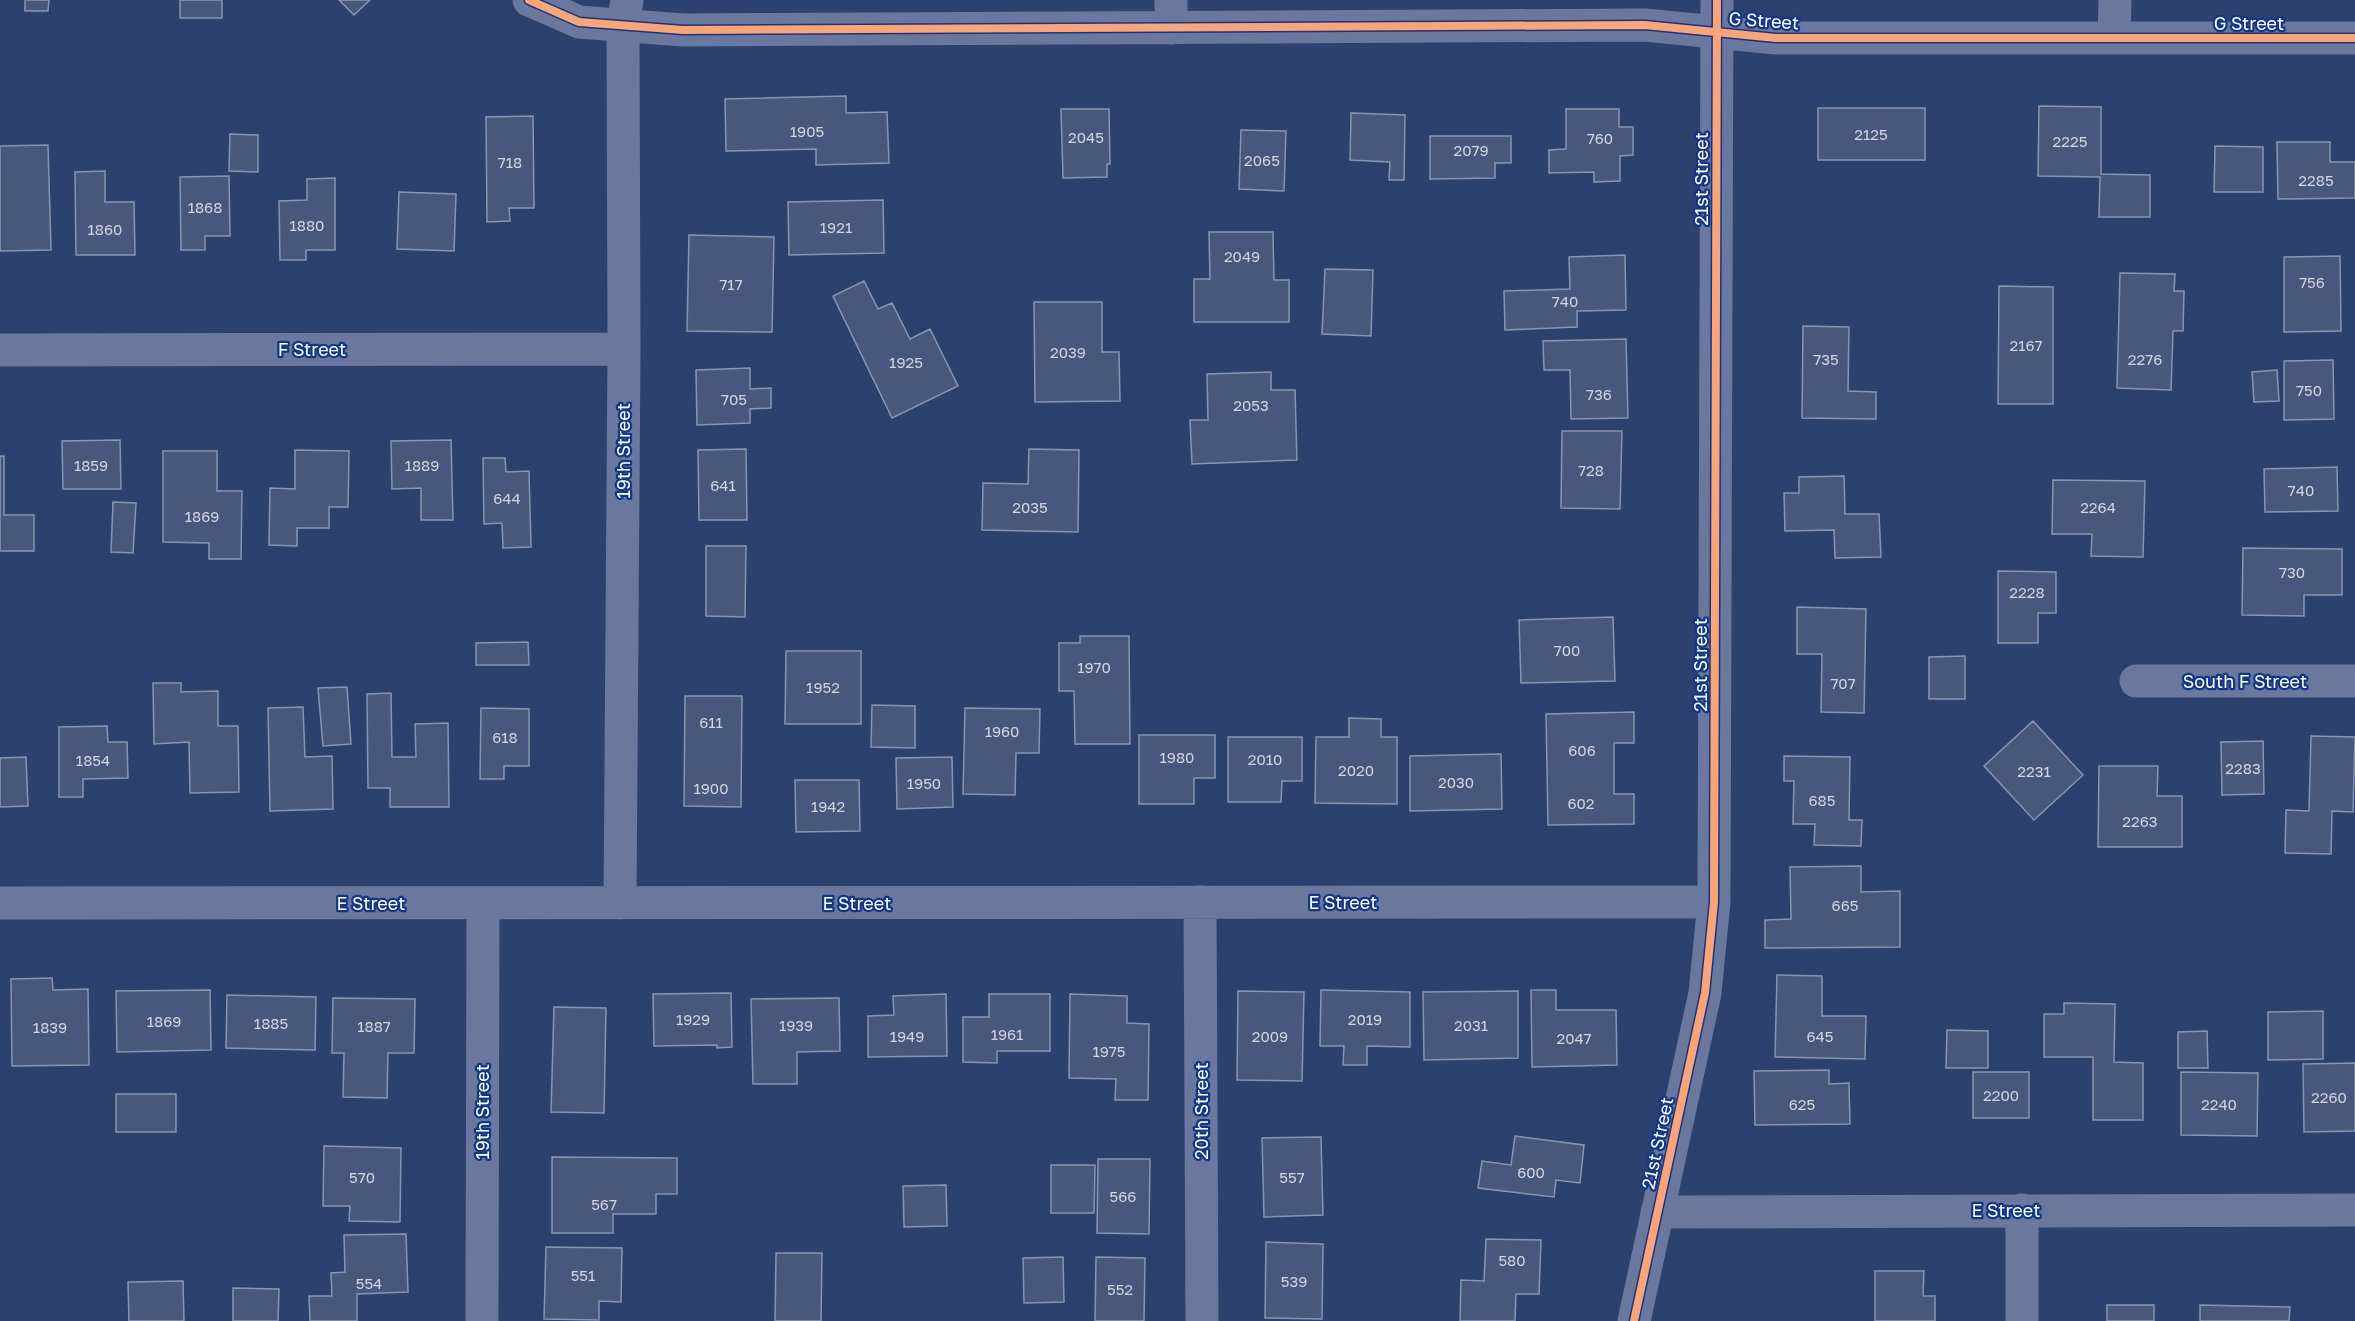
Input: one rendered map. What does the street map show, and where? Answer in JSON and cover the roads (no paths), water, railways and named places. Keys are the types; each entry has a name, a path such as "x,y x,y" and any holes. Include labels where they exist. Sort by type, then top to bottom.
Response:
{"street":[{"name":"G Street","path":"529,0 579,22 625,14 683,30 1171,14 1645,25 1717,16 1776,38 2355,38"},
{"path":"2114,38 2115,0"},
{"name":"19th Street","path":"620,903 625,14"},
{"name":"21st Street","path":"1634,1321 1705,993 1714,902 1717,16"},
{"name":"F Street","path":"0,350 624,348"},
{"name":"South F Street","path":"2136,681 2355,681"},
{"name":"20th Street","path":"1200,902 1202,1321"},
{"name":"E Street","path":"0,903 1714,902"},
{"name":"19th Street","path":"482,1321 483,903"},
{"path":"2022,1210 2022,1321"},
{"name":"E Street","path":"1657,1212 2355,1210"}]}
